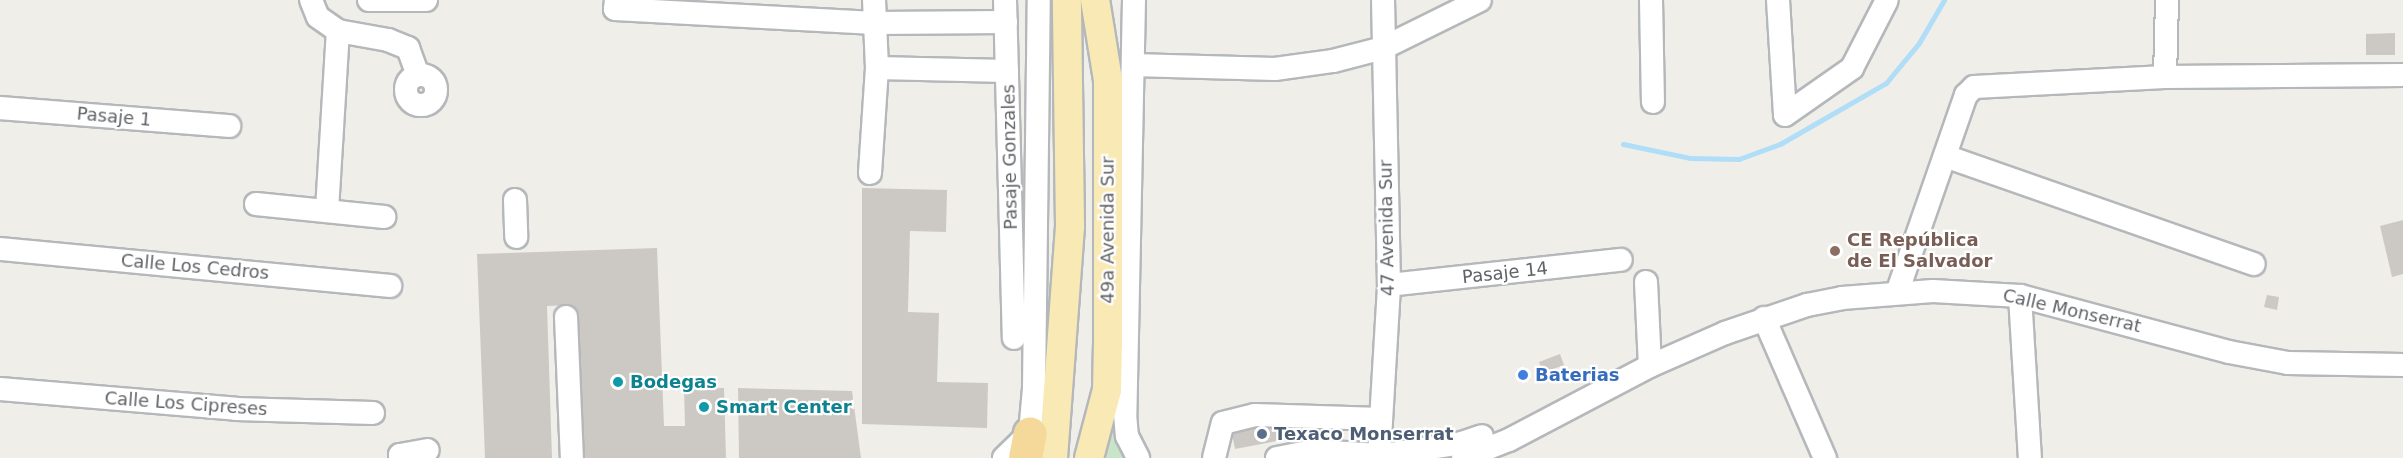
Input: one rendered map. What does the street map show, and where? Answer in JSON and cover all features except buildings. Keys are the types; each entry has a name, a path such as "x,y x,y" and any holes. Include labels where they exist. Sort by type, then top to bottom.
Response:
{"main road":[{"path":"1033,453 1059,397 1070,226 1067,0"},
{"path":"1033,453 1084,413 1088,387 1095,5"},
{"name":"49a Avenida Sur","path":"1090,454 1107,390 1108,344 1108,98 1095,5"}],"street":[{"path":"310,0 318,17 338,32 388,40 408,48 418,75"},
{"path":"369,0 426,0"},
{"path":"616,0 615,9 875,22 1005,11 1008,71"},
{"path":"870,173 877,68 874,0"},
{"path":"1033,453 1039,0"},
{"name":"49a Avenida Sur","path":"1134,0 1125,414 1127,436 1138,458"},
{"name":"47 Avenida Sur","path":"1372,456 1381,419 1389,285 1383,0"},
{"path":"1133,65 1275,69 1333,61 1383,48 1480,0"},
{"path":"1651,0 1653,102"},
{"path":"1778,0 1785,115 1852,68 1887,0"},
{"path":"2165,77 2168,0"},
{"path":"327,210 338,32"},
{"name":"Pasaje Gonzales","path":"877,68 1008,71 1014,338"},
{"path":"1897,293 1966,95 1974,87 2165,77 2403,75"},
{"name":"Pasaje 1","path":"0,108 229,126"},
{"path":"1945,156 2254,264"},
{"path":"515,200 516,237"},
{"path":"256,204 384,217"},
{"name":"Calle Los Cedros","path":"0,249 390,286"},
{"name":"Pasaje 14","path":"1389,285 1621,260"},
{"path":"1646,282 1650,366"},
{"name":"Calle Monserrat","path":"1463,458 1509,440 1650,366 1764,318 1807,305 1897,293 1979,291 2020,296 2229,352 2288,363 2403,365"},
{"path":"2020,296 2030,458"},
{"path":"566,317 572,458"},
{"path":"1764,318 1825,458"},
{"name":"Calle Los Cipreses","path":"0,389 236,409 373,413"},
{"name":"Calle Monserrat","path":"1372,456 1462,443 1580,404"},
{"path":"1214,458 1223,423 1255,415 1381,419"},
{"path":"400,458 400,455 428,450"},
{"path":"1277,458 1314,451 1372,456"}],"green space":[{"path":"1113,399 1129,458 1100,458"}],"waterway":[{"path":"1623,144 1690,158 1739,159 1780,144 1886,83 1919,43 1944,0"}],"place":[{"name":"CE República de El Salvador","path":"1835,251"},
{"name":"Baterias","path":"1523,375"},
{"name":"Bodegas","path":"618,382"},
{"name":"Smart Center","path":"704,407"},
{"name":"Texaco Monserrat","path":"1262,434"}]}
